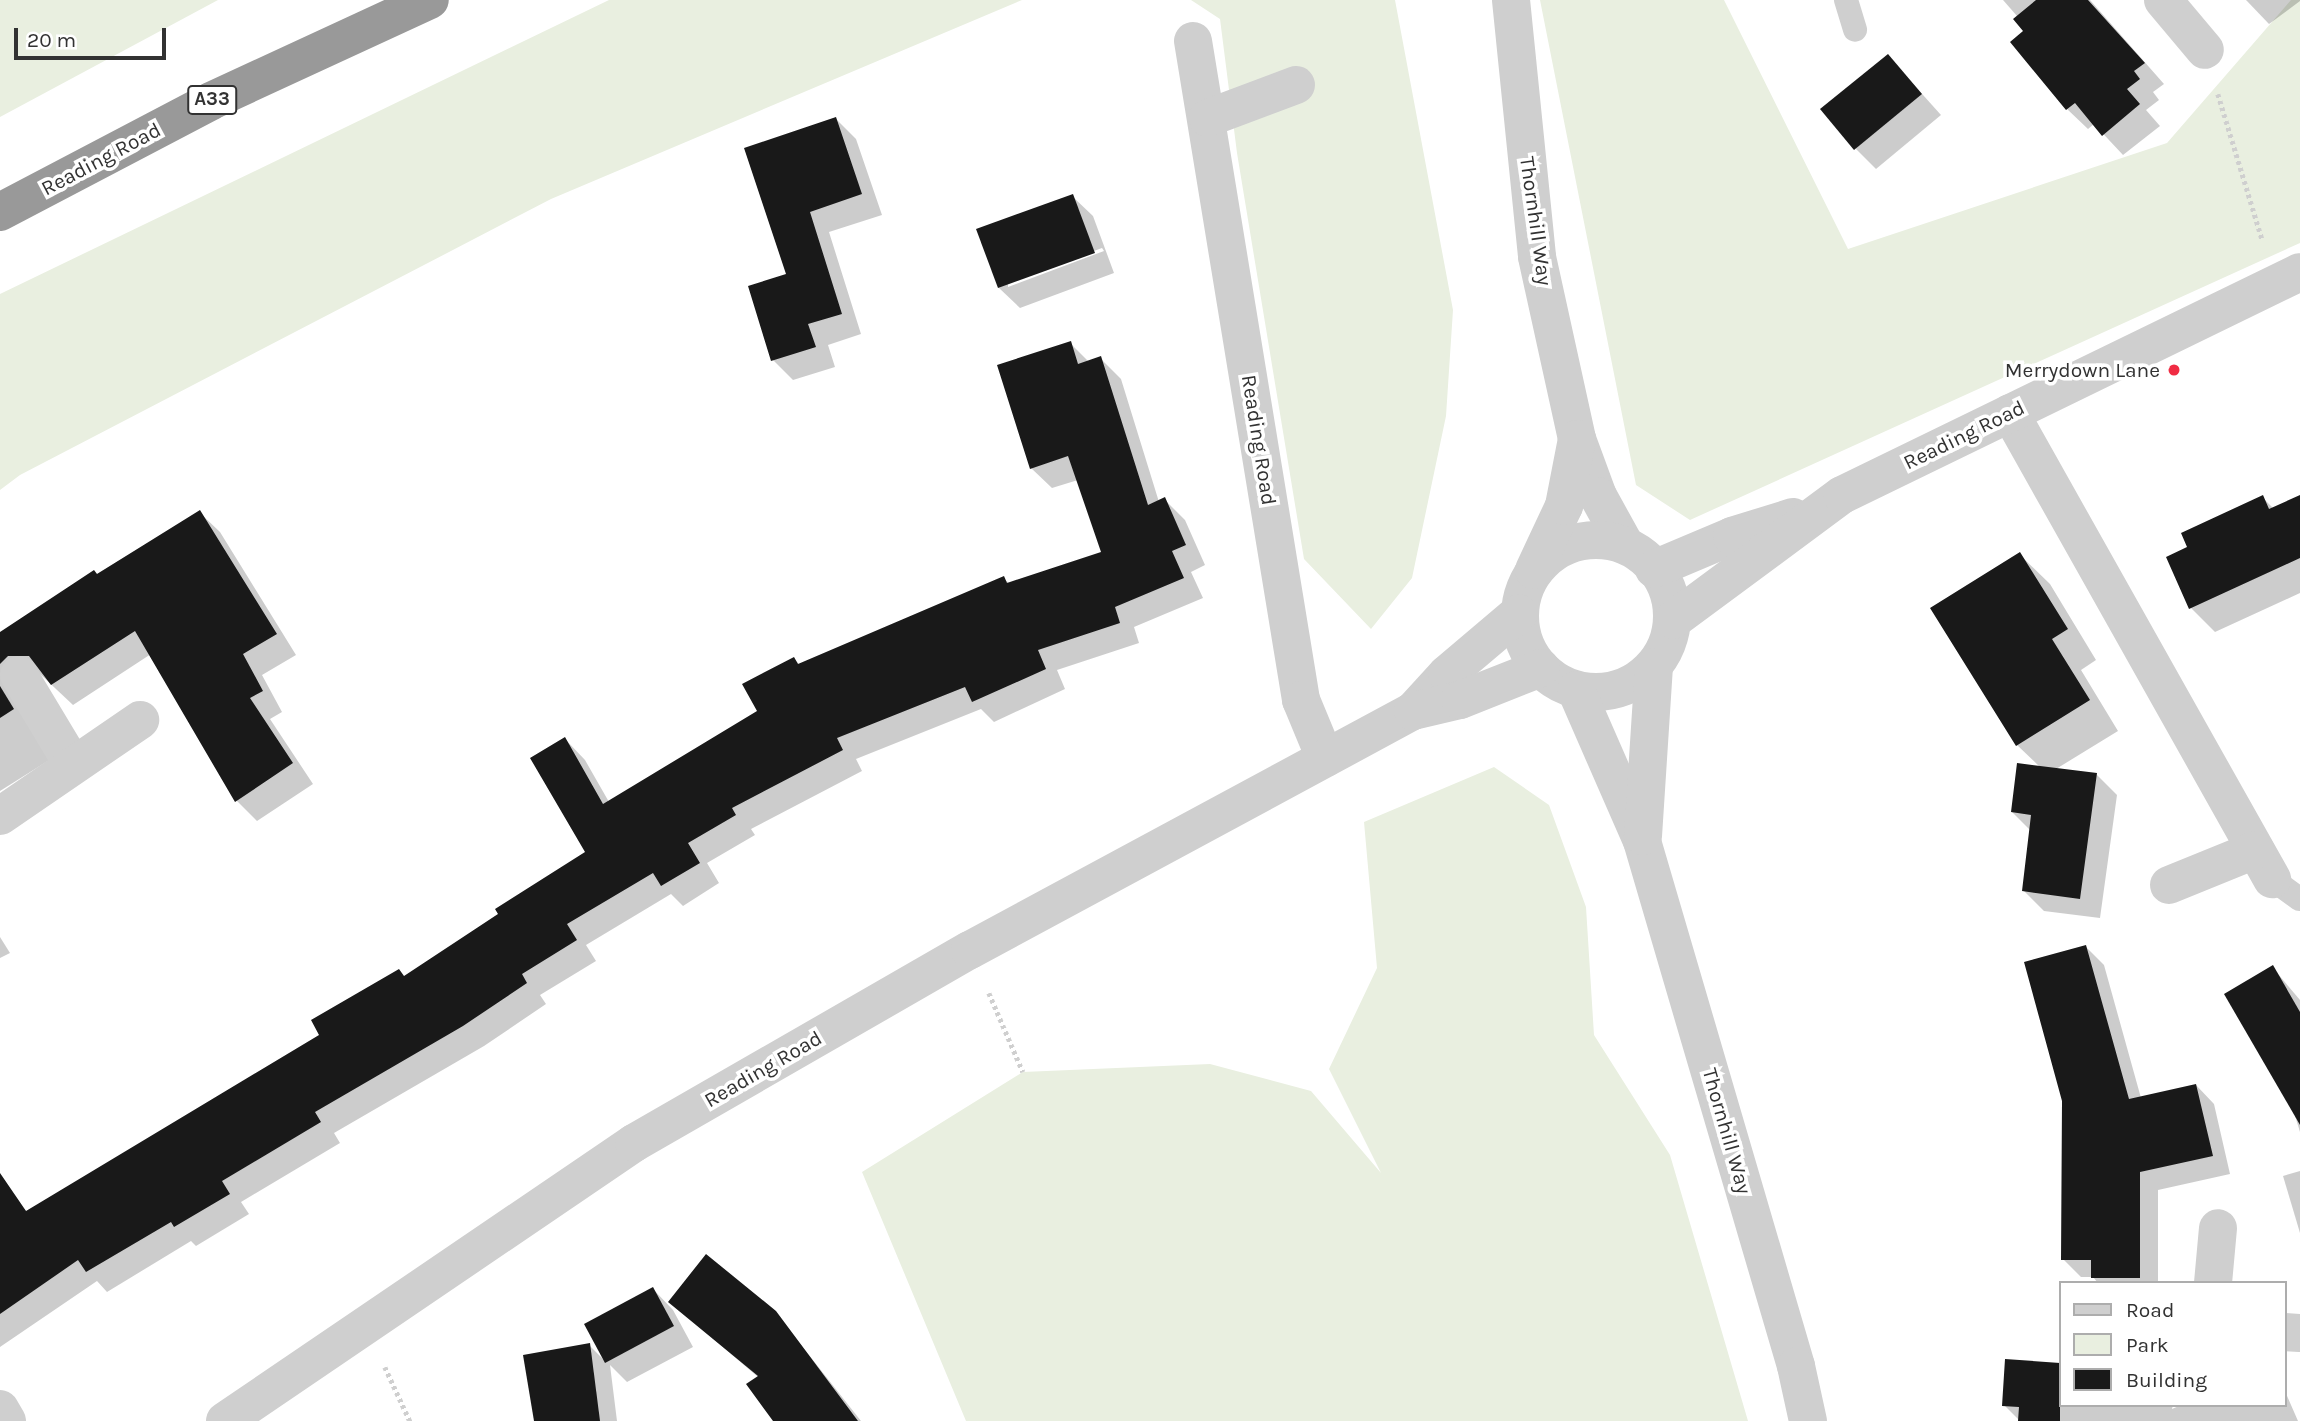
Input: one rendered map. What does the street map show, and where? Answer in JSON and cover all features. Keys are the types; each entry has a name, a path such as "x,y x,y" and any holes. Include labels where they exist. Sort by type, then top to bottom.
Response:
{"highway":[{"name":"Reading Road","path":"0,212 211,101 430,0"}],"street":[{"name":"Thornhill Way","path":"1511,0 1537,257 1577,439 1598,496 1625,545"},
{"path":"2163,0 2205,50"},
{"name":"Reading Road","path":"1193,41 1208,118 1301,700 1325,758"},
{"path":"1208,118 1296,85"},
{"name":"Reading Road","path":"1654,569 1732,536 1818,509 2292,276"},
{"path":"2010,413 2276,876 2169,885"},
{"name":"Thornhill Way","path":"1531,575 1564,506 1577,439"},
{"name":"Reading Road","path":"1673,620 1818,509"},
{"path":"1598,539 1625,545 1654,569 1672,601 1673,620 1665,649 1654,667 1630,686 1601,693 1576,690 1552,680 1527,651 1519,613 1531,575 1546,557 1574,542 1598,539"},
{"name":"Reading Road","path":"1413,711 1447,674 1519,613"},
{"name":"Thornhill Way","path":"1642,841 1654,667"},
{"name":"Reading Road","path":"225,1421 367,1328 634,1143 970,950 1413,711 1460,700 1541,668"},
{"path":"19,675 73,765"},
{"name":"Thornhill Way","path":"1576,690 1642,841 1796,1366 1808,1421"},
{"path":"0,816 140,720"},
{"path":"2213,1281 2218,1228"},
{"path":"0,1409 7,1421"}],"lane":[{"path":"1846,0 1856,30"}],"path":[{"path":"2205,50 2256,228 2292,276"},
{"path":"970,950 1023,1072"},
{"path":"367,1328 410,1421"}],"green space":[{"path":"0,0 218,0 0,117"},
{"path":"609,0 1022,0 551,199 20,475 0,490 0,294"},
{"path":"1191,0 1395,0 1453,310 1446,416 1412,578 1371,629 1304,559 1237,153 1220,19"},
{"path":"1540,0 1724,0 1848,249 2167,143 2291,0 2300,0 2300,243 1690,520 1636,485"},
{"path":"1494,767 1549,805 1586,907 1594,1035 1670,1155 1748,1421 966,1421 862,1172 1023,1072 1210,1064 1311,1091 1381,1173 1329,1069 1377,968 1364,822"}],"building":[{"path":"2036,0 2088,0 2145,63 2134,71 2140,79 2127,89 2140,104 2102,136 2075,103 2066,110 2010,42 2023,31 2013,19"},
{"path":"1888,54 1922,94 1854,150 1820,109"},
{"path":"836,117 862,194 810,212 842,314 808,324 816,347 771,361 748,286 786,274 744,148"},
{"path":"1073,194 1095,253 998,288 976,229"},
{"path":"1071,341 1078,364 1101,356 1148,505 1165,497 1186,545 1172,551 1184,578 1115,607 1120,623 1038,650 1046,669 972,702 965,687 837,738 843,750 732,808 736,815 688,843 700,863 661,886 653,873 567,924 577,940 522,974 527,983 463,1026 315,1112 321,1122 222,1181 230,1194 174,1227 171,1222 86,1272 78,1260 0,1314 0,1173 26,1211 319,1035 311,1020 399,969 404,976 498,914 495,909 585,852 530,758 565,737 603,804 757,711 742,684 794,657 798,664 1004,576 1007,583 1101,552 1068,456 1030,469 997,365"},
{"path":"2263,495 2269,509 2300,495 2300,558 2189,609 2166,557 2187,547 2181,533"},
{"path":"200,510 277,634 243,654 263,691 250,698 293,763 235,802 135,631 51,685 29,656 8,656 0,664 0,632 94,570 97,574"},
{"path":"2020,552 2068,629 2052,639 2090,700 2016,746 1930,608"},
{"path":"0,686 14,709 0,718"},
{"path":"2017,763 2097,773 2080,899 2022,891 2031,815 2011,812"},
{"path":"2086,945 2129,1099 2196,1084 2213,1156 2140,1172 2140,1278 2091,1278 2091,1260 2061,1260 2062,1101 2024,962"},
{"path":"2273,965 2300,1012 2300,1125 2224,994"},
{"path":"706,1254 776,1311 858,1421 773,1421 746,1384 758,1376 668,1302"},
{"path":"653,1287 674,1326 605,1363 584,1324"},
{"path":"590,1343 600,1421 534,1421 523,1355"},
{"path":"2005,1359 2058,1363 2060,1421 2018,1421 2019,1407 2002,1406"}],"place":[{"name":"Merrydown Lane","path":"2174,370"}]}
